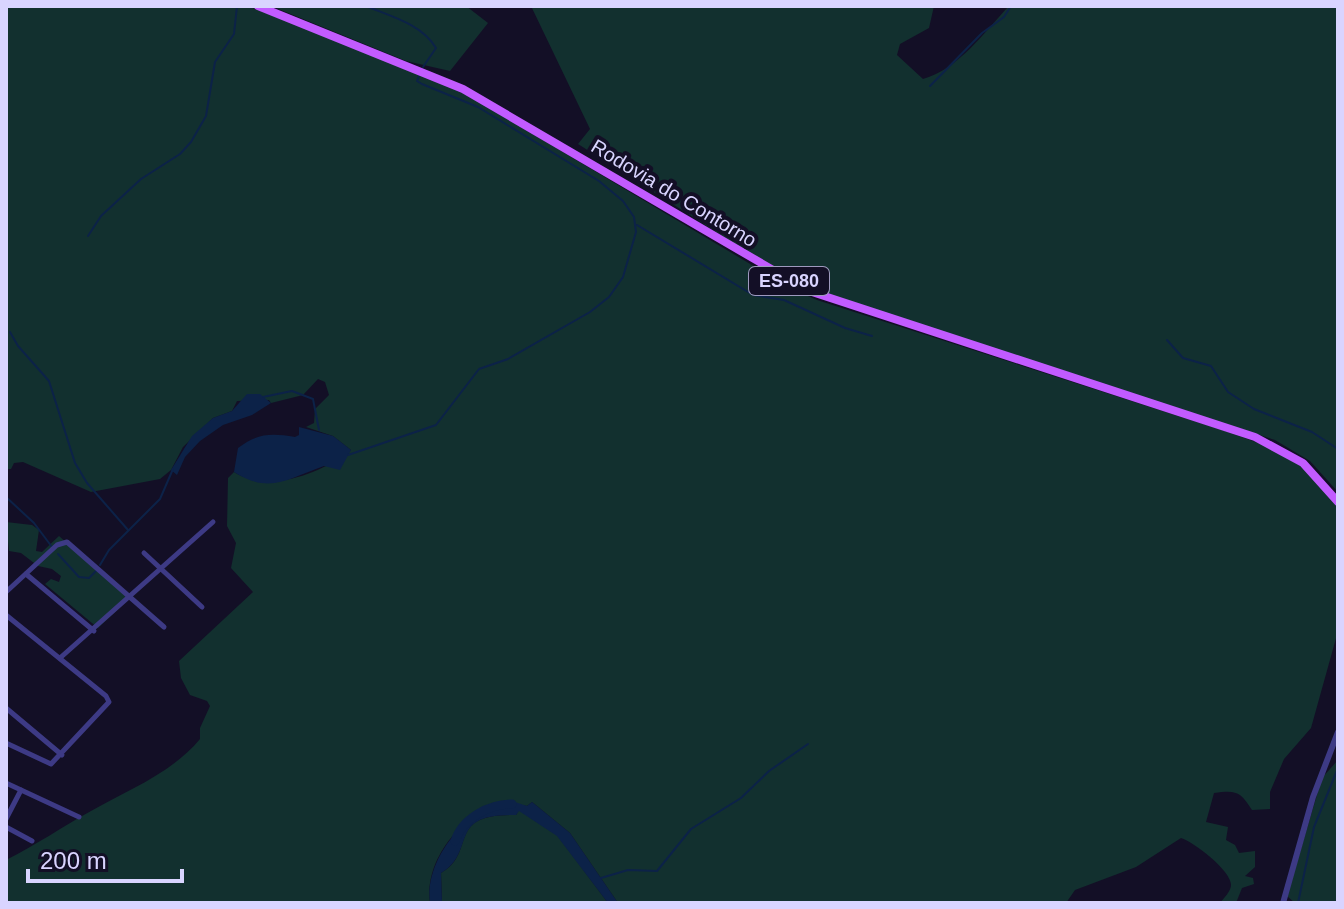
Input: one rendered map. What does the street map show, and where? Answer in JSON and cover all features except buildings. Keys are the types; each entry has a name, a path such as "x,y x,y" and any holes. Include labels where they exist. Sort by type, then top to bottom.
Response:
{"main road":[{"name":"Rodovia do Contorno","path":"258,6 463,89 809,291 1263,441 1303,463 1338,502"}],"street":[{"path":"60,658 94,631 213,522"},
{"path":"6,592 57,545 67,542 164,627"},
{"path":"144,553 202,607"},
{"path":"26,574 94,631"},
{"path":"6,615 109,700 51,764 6,743"},
{"path":"6,708 62,755"},
{"path":"6,723 12,713"},
{"path":"1283,903 1313,797 1338,732"},
{"path":"6,783 79,817"},
{"path":"6,819 21,790"},
{"path":"6,827 32,841"}],"green space":[{"path":"6,6 248,6 454,87 792,289 817,300 1228,432 1272,448 1301,466 1326,490 1338,508 1338,631 1311,728 1284,759 1270,792 1270,809 1252,810 1237,793 1214,793 1206,822 1228,827 1226,840 1235,845 1239,853 1255,851 1255,867 1245,876 1253,878 1254,884 1242,888 1236,903 1220,903 1231,886 1226,873 1203,851 1181,838 1136,867 1075,890 1066,903 618,903 570,833 532,802 527,806 508,805 490,809 472,818 457,831 435,865 430,884 430,903 6,903 6,860 163,771 200,739 200,728 210,706 207,701 190,695 181,678 179,661 253,592 231,568 236,543 227,526 228,478 234,472 263,481 295,478 325,466 351,450 333,436 306,427 314,423 315,409 329,395 325,382 318,379 303,395 271,403 269,400 237,401 232,411 213,418 183,447 171,470 160,479 91,492 23,462 14,463 11,469 6,469"},
{"path":"271,6 466,6 488,23 450,71 406,61"},
{"path":"531,6 934,6 929,28 900,44 897,55 923,79 960,58 1009,6 1338,6 1338,492 1310,461 1275,440 828,295 767,264 578,144 590,129"},
{"path":"6,522 32,525 39,530 36,551 42,552 59,536 129,599 98,628 45,584 51,579 59,582 61,576 52,569 38,566 21,553 9,551"},
{"path":"1338,760 1338,903 1295,903 1287,896 1322,778"},
{"path":"519,810 557,835 608,903 442,903 441,873 458,855 470,827 479,820 494,816 516,815"}],"water":[{"path":"247,394 260,394 271,403 252,415 223,425 200,441 185,457 177,475 171,470 192,436 213,418 232,411"},
{"path":"299,427 333,436 351,450 340,470 324,466 269,483 247,479 234,472 238,448 265,435 295,437 299,435"},
{"path":"515,802 527,806 532,802 570,833 618,903 608,903 557,836 519,811 516,815 480,820 471,827 452,864 441,873 442,903 430,903 434,868 453,836 482,812"}],"waterway":[{"path":"88,236 101,216 141,179 180,154 191,142 206,116 215,62 234,34 237,6"},
{"path":"366,6 405,22 430,40 436,48 423,67"},
{"path":"930,86 982,33 1004,17 1011,6"},
{"path":"348,455 436,425 479,369 508,359 590,312 609,297 623,277 636,232 634,217 623,201 599,181 478,107 422,84 417,81 419,76"},
{"path":"637,225 753,295 784,300 845,328 872,336"},
{"path":"10,332 18,346 49,381 75,463 87,483 128,530"},
{"path":"1167,340 1183,358 1211,366 1228,392 1254,409 1312,432 1338,449"},
{"path":"263,397 292,391 313,399 319,430"},
{"path":"100,565 109,550 160,499 173,469"},
{"path":"6,497 34,523 52,547"},
{"path":"58,554 79,577 89,578 96,571"},
{"path":"601,878 628,870 657,871 691,829 741,798 769,771 808,744"},
{"path":"1298,903 1314,827 1338,768"},
{"path":"455,841 463,826 477,814 512,804"}]}
